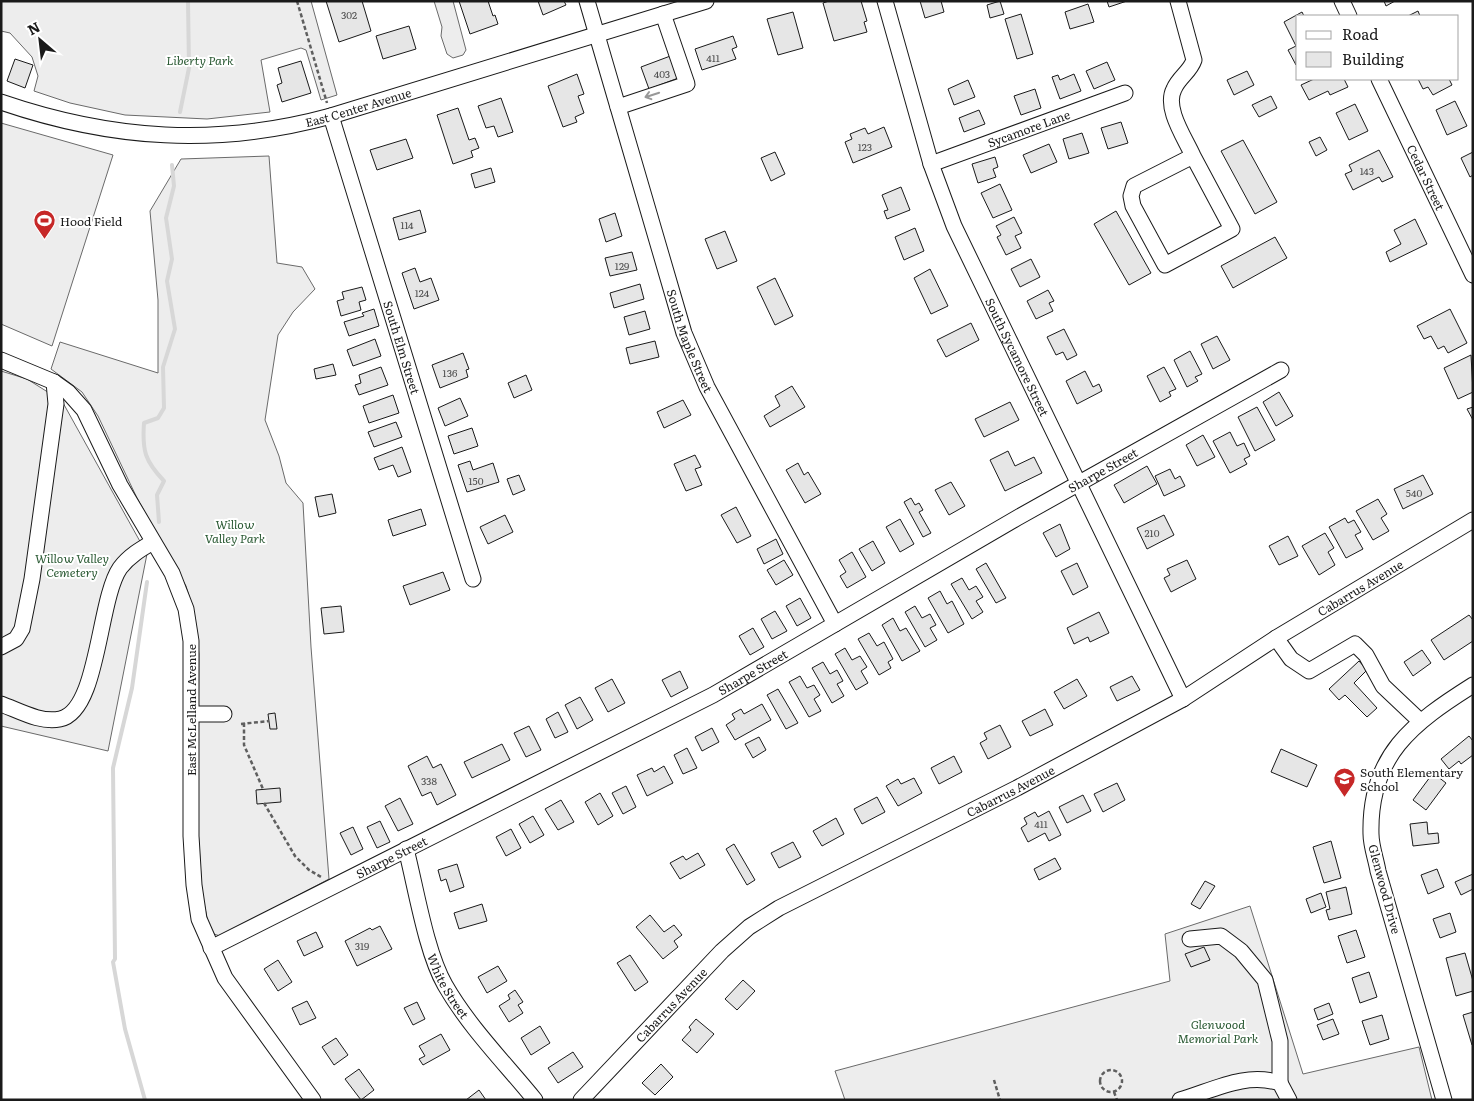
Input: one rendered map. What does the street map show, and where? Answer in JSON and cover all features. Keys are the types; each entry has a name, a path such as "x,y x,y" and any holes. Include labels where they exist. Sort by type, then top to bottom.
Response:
{"street":[{"name":"South Maple Street","path":"587,1 684,333 707,387 835,624"},
{"name":"East Center Avenue","path":"1,102 83,126 132,134 197,137 250,133 294,126 331,116 706,1"},
{"name":"South Sycamore Street","path":"885,1 932,164 954,226 1183,699"},
{"path":"1178,1 1194,60 1192,68 1180,78 1173,90 1171,107 1193,156 1232,230 1165,265 1133,206 1131,196 1134,186 1193,156"},
{"path":"1342,1 1349,15"},
{"path":"618,107 687,84 663,14"},
{"name":"Cedar Street","path":"1379,80 1473,276"},
{"name":"Sycamore Lane","path":"932,164 1125,93"},
{"name":"South Elm Street","path":"331,116 473,579"},
{"name":"East McLelland Avenue","path":"1,360 54,382 68,392 84,410 120,485 172,573 186,609 191,641 192,714 190,768 194,885 199,919 224,978 313,1100"},
{"name":"Sharpe Street","path":"211,948 685,710 1281,370"},
{"path":"1,647 16,639 22,629 32,579 56,404 54,382"},
{"name":"Cabarrus Avenue","path":"582,1100 722,951 749,927 779,908 1017,788 1183,699 1276,638 1473,520"},
{"path":"1,704 42,720 61,719 74,712 86,692 110,586 121,567 135,552 153,542"},
{"path":"1276,638 1291,660 1309,671 1356,644 1366,655 1383,686 1420,721"},
{"name":"Glenwood Drive","path":"1443,1100 1378,871 1370,835 1373,798 1385,763 1406,733 1420,721 1473,685"},
{"path":"192,714 224,714"},
{"name":"White Street","path":"406,849 429,941 444,984 481,1035 535,1100"},
{"path":"1190,939 1220,936 1241,951 1265,980 1280,1041 1280,1084 1289,1100"},
{"path":"1180,1100 1246,1079 1264,1078 1280,1084"}],"path":[{"path":"297,1 331,116"},
{"path":"263,789 244,745 243,723 269,721"},
{"path":"264,803 295,856 302,864 324,880"},
{"path":"1112,1070 1120,1074 1123,1082 1114,1091 1110,1092 1102,1088 1100,1079 1105,1073 1112,1070"},
{"path":"994,1080 1000,1100"},
{"path":"1114,1091 1117,1100"}],"shaded area":[{"name":"Liberty Park","path":"1,1 311,1 337,95 321,100 306,50 301,48 261,60 270,112 207,119 125,115 70,103 34,91 38,76 32,57 10,33 1,31"},
{"path":"434,1 453,1 466,50 463,55 453,58 447,54 441,36 442,27"},
{"name":"Hood Field","path":"1,123 113,155 52,346 1,324"},
{"name":"Willow Valley Park","path":"269,156 277,263 302,267 315,289 293,312 278,335 265,420 279,456 286,483 303,503 311,647 329,879 220,936 214,934 209,927 202,894 197,812 199,654 193,609 186,586 137,498 98,416 82,392 51,369 60,342 158,373 158,300 150,211 181,159"},
{"name":"Willow Valley Cemetery","path":"1,371 27,379 62,401 147,554 108,751 1,726"},
{"name":"Glenwood Memorial Park","path":"1250,906 1303,1074 1419,1047 1432,1100 845,1100 835,1071 1170,981 1165,934"}],"building":[{"path":"326,1 362,1 371,31 339,42"},
{"path":"459,1 488,1 498,24 470,34"},
{"path":"538,1 564,1 566,5 543,15"},
{"path":"829,1 861,1 867,21 864,22 867,32 834,41 823,3"},
{"path":"920,1 941,1 944,12 925,18"},
{"path":"1000,1 1004,14 990,18 987,5"},
{"path":"1107,1 1127,1 1109,7"},
{"path":"1384,1 1395,1 1386,6"},
{"path":"1088,4 1094,22 1070,29 1065,12"},
{"path":"1418,11 1420,15 1410,15"},
{"path":"793,12 803,48 778,55 767,19"},
{"path":"1021,14 1033,54 1017,59 1005,19"},
{"path":"1296,15 1296,46 1284,22"},
{"path":"409,26 416,49 383,59 376,36"},
{"path":"733,36 737,47 732,49 736,59 702,70 695,49"},
{"path":"1296,46 1296,65 1288,50"},
{"path":"673,55 681,77 649,89 641,67"},
{"path":"15,59 33,65 25,88 7,81"},
{"path":"301,61 311,93 282,102 277,85 282,83 278,68"},
{"path":"1107,62 1115,80 1094,89 1086,71"},
{"path":"1247,71 1254,85 1234,95 1227,80"},
{"path":"577,74 584,94 578,96 584,113 575,117 577,122 563,127 548,86"},
{"path":"1074,74 1081,91 1060,99 1052,77 1058,75 1060,80"},
{"path":"968,80 975,97 954,105 948,89"},
{"path":"1312,80 1344,80 1348,87 1330,95 1328,91 1309,100 1301,85"},
{"path":"1418,80 1450,80 1452,85 1433,95 1428,87 1423,89"},
{"path":"1035,89 1041,108 1021,115 1014,96"},
{"path":"1271,96 1277,108 1259,117 1252,105"},
{"path":"501,98 513,132 498,137 494,126 486,128 478,106"},
{"path":"1455,101 1467,126 1447,135 1436,110"},
{"path":"1355,104 1368,131 1349,140 1336,113"},
{"path":"458,108 469,140 475,138 479,148 471,151 473,157 453,164 437,115"},
{"path":"979,110 985,124 964,132 959,118"},
{"path":"1121,122 1128,143 1108,149 1101,128"},
{"path":"884,127 892,147 853,163 845,142 852,139 850,134 865,128 868,134"},
{"path":"1082,133 1089,153 1069,159 1063,139"},
{"path":"1320,137 1327,150 1316,156 1309,142"},
{"path":"406,139 413,158 377,170 370,150"},
{"path":"1243,140 1277,202 1255,214 1221,151"},
{"path":"1049,144 1057,162 1031,173 1023,155"},
{"path":"1379,150 1393,177 1382,182 1379,177 1353,190 1345,174 1352,171 1349,165"},
{"path":"775,152 785,174 771,181 761,158"},
{"path":"1473,152 1473,175 1470,177 1461,158"},
{"path":"995,157 998,167 993,169 996,177 978,183 972,164"},
{"path":"491,168 495,182 475,188 471,174"},
{"path":"1000,184 1012,210 993,218 981,193"},
{"path":"901,187 910,210 887,219 884,211 888,210 882,195"},
{"path":"420,210 426,232 399,240 393,218"},
{"path":"1116,211 1151,273 1129,285 1094,224"},
{"path":"615,213 622,236 606,242 599,219"},
{"path":"1014,217 1022,233 1015,236 1021,248 1006,255 997,237 1001,235 996,226"},
{"path":"1415,219 1427,244 1390,262 1386,252 1401,244 1394,230"},
{"path":"915,228 924,251 904,260 895,237"},
{"path":"725,231 737,261 717,269 705,239"},
{"path":"1275,237 1287,258 1233,288 1221,266"},
{"path":"632,252 637,270 610,276 605,258"},
{"path":"1031,259 1040,277 1020,287 1011,269"},
{"path":"415,268 420,282 431,278 439,300 414,309 402,273"},
{"path":"930,269 948,306 931,314 914,278"},
{"path":"775,278 793,316 775,325 757,287"},
{"path":"640,284 644,299 614,308 610,293"},
{"path":"362,287 366,300 359,302 361,310 341,316 337,301 344,299 342,292"},
{"path":"1048,290 1054,301 1049,303 1053,311 1036,319 1027,301"},
{"path":"374,309 379,326 349,336 344,322 364,316 362,313"},
{"path":"1450,309 1467,343 1448,353 1444,346 1438,349 1431,336 1424,339 1417,326"},
{"path":"645,311 650,329 629,335 624,317"},
{"path":"971,323 979,340 946,357 937,340"},
{"path":"1064,329 1077,355 1067,360 1063,352 1056,355 1047,337"},
{"path":"1217,336 1230,360 1213,369 1201,344"},
{"path":"375,339 381,356 353,366 347,350"},
{"path":"655,341 659,357 630,364 626,348"},
{"path":"1190,351 1202,374 1195,377 1198,381 1187,387 1174,360"},
{"path":"463,353 469,369 466,370 468,377 440,388 432,365"},
{"path":"1471,355 1473,392 1458,399 1444,368"},
{"path":"333,364 336,375 316,379 314,369"},
{"path":"381,367 388,385 359,395 355,385 361,383 359,375"},
{"path":"1164,367 1176,389 1169,392 1171,396 1160,402 1147,376"},
{"path":"1085,371 1093,387 1099,384 1102,391 1077,404 1066,381"},
{"path":"526,375 532,390 514,398 508,383"},
{"path":"792,386 805,407 770,427 764,416 780,406 775,396"},
{"path":"1279,392 1293,416 1276,426 1263,402"},
{"path":"393,395 399,413 369,423 363,406"},
{"path":"460,398 468,416 445,426 438,408"},
{"path":"683,400 691,415 664,428 657,412"},
{"path":"1010,402 1019,420 984,437 975,419"},
{"path":"1257,407 1275,440 1255,451 1238,417"},
{"path":"1473,407 1473,420 1467,409"},
{"path":"396,422 402,437 374,447 368,432"},
{"path":"472,428 478,446 454,454 448,436"},
{"path":"1230,432 1237,446 1244,443 1250,456 1244,459 1247,464 1230,473 1213,441"},
{"path":"1203,435 1215,457 1197,466 1186,445"},
{"path":"402,447 411,472 398,477 393,465 379,470 374,458"},
{"path":"1008,451 1015,466 1034,457 1042,473 1005,491 990,460"},
{"path":"695,455 701,467 695,469 702,485 686,491 674,464"},
{"path":"470,461 473,470 493,463 499,482 467,492 458,465"},
{"path":"798,463 804,475 808,472 821,494 805,503 786,470"},
{"path":"1147,466 1157,484 1124,503 1114,485"},
{"path":"1170,469 1175,479 1180,476 1185,486 1164,496 1155,476"},
{"path":"519,475 525,490 513,495 507,479"},
{"path":"1423,475 1433,494 1403,509 1394,489"},
{"path":"951,482 965,506 949,515 935,490"},
{"path":"332,494 336,513 319,517 315,497"},
{"path":"911,498 915,505 919,503 923,510 919,512 931,533 923,537 904,502"},
{"path":"1378,499 1387,514 1381,518 1389,531 1373,540 1356,511"},
{"path":"736,507 751,536 737,543 721,515"},
{"path":"421,509 426,525 393,536 388,520"},
{"path":"505,515 513,532 488,544 480,527"},
{"path":"1164,515 1174,535 1147,549 1137,528"},
{"path":"1345,518 1348,523 1354,520 1361,532 1355,535 1363,549 1346,558 1329,527"},
{"path":"900,519 914,544 900,552 886,527"},
{"path":"1060,524 1070,549 1056,557 1043,533"},
{"path":"1325,533 1334,548 1328,552 1335,565 1319,575 1302,546"},
{"path":"1288,536 1298,556 1279,565 1269,546"},
{"path":"776,539 783,554 764,564 757,549"},
{"path":"873,541 885,563 872,571 859,549"},
{"path":"852,552 866,577 847,588 840,576 846,572 839,560"},
{"path":"784,560 793,575 776,585 767,570"},
{"path":"1187,560 1196,579 1171,592 1164,578 1170,575 1167,569"},
{"path":"986,563 1006,598 996,603 976,569"},
{"path":"1077,563 1088,587 1073,595 1061,571"},
{"path":"443,572 450,590 410,605 403,586"},
{"path":"962,578 969,590 976,586 983,597 976,601 983,612 972,619 951,584"},
{"path":"940,591 947,604 952,601 964,624 948,633 928,598"},
{"path":"800,598 811,618 797,626 786,606"},
{"path":"341,606 344,632 324,634 321,608"},
{"path":"915,606 922,618 930,614 936,625 930,628 937,640 925,647 905,612"},
{"path":"775,611 787,631 772,639 761,619"},
{"path":"1099,612 1109,633 1090,642 1088,637 1074,644 1067,628"},
{"path":"1469,615 1473,620 1473,641 1444,660 1431,640"},
{"path":"893,618 900,631 906,628 920,651 902,661 882,625"},
{"path":"753,628 764,647 750,655 739,636"},
{"path":"869,633 877,646 884,642 893,659 888,662 891,668 879,675 858,639"},
{"path":"845,648 852,660 860,656 867,667 861,671 868,683 856,690 835,654"},
{"path":"1422,650 1431,663 1413,676 1404,662"},
{"path":"1359,661 1367,670 1354,683 1377,708 1367,717 1345,695 1339,700 1329,689"},
{"path":"823,662 830,674 837,670 843,681 837,684 844,696 832,703 812,668"},
{"path":"680,671 688,688 671,697 662,680"},
{"path":"800,676 807,688 814,685 820,695 814,699 821,711 809,717 789,682"},
{"path":"1132,676 1140,690 1117,701 1110,687"},
{"path":"612,679 625,703 608,712 595,688"},
{"path":"1077,679 1087,696 1064,709 1054,692"},
{"path":"778,689 798,723 786,729 767,695"},
{"path":"580,697 593,720 577,729 565,705"},
{"path":"762,704 771,720 735,740 726,725 735,719 732,714 741,709 744,714"},
{"path":"1045,709 1053,725 1030,736 1022,721"},
{"path":"558,712 568,732 555,738 546,719"},
{"path":"275,713 277,729 270,729 268,714"},
{"path":"1000,725 1011,747 988,759 980,743 987,739 984,733"},
{"path":"529,726 541,750 526,757 514,733"},
{"path":"712,728 719,742 702,751 695,737"},
{"path":"1469,736 1473,741 1473,755 1461,764 1459,761 1449,769 1441,759"},
{"path":"759,737 766,750 753,758 745,744"},
{"path":"502,744 510,760 472,778 464,762"},
{"path":"687,748 697,768 683,774 674,755"},
{"path":"1281,749 1317,765 1307,787 1271,772"},
{"path":"427,756 433,768 441,764 456,795 437,805 431,792 422,796 408,766"},
{"path":"954,756 962,772 939,784 931,768"},
{"path":"664,766 673,783 647,796 637,775 652,768 654,772"},
{"path":"1433,773 1446,783 1426,810 1413,800"},
{"path":"914,778 922,793 898,806 886,786 898,779 901,784"},
{"path":"1117,783 1125,800 1103,812 1094,794"},
{"path":"626,786 636,807 623,814 612,793"},
{"path":"280,788 281,802 257,804 256,790"},
{"path":"600,793 613,816 598,825 585,802"},
{"path":"1083,795 1091,811 1067,823 1059,807"},
{"path":"877,797 885,812 862,824 854,809"},
{"path":"400,798 413,824 398,831 385,806"},
{"path":"561,800 574,822 558,830 545,809"},
{"path":"1049,811 1061,835 1049,841 1045,833 1028,842 1021,828 1027,824 1024,818 1035,812 1038,817"},
{"path":"533,816 544,835 530,843 519,824"},
{"path":"836,818 844,834 822,846 813,831"},
{"path":"380,821 390,842 377,848 367,827"},
{"path":"1427,822 1428,834 1438,833 1439,843 1413,846 1410,824"},
{"path":"353,827 363,849 351,855 340,833"},
{"path":"511,829 521,848 506,856 496,837"},
{"path":"1331,841 1341,878 1324,883 1313,847"},
{"path":"793,842 801,857 779,868 771,853"},
{"path":"734,844 755,880 747,885 726,849"},
{"path":"698,853 705,865 680,879 670,863 683,856 686,860"},
{"path":"1055,858 1061,869 1039,880 1034,869"},
{"path":"457,864 464,887 450,892 446,879 441,881 438,870"},
{"path":"1437,869 1444,887 1428,894 1421,875"},
{"path":"1473,874 1473,889 1461,895 1455,882"},
{"path":"1205,881 1215,886 1200,909 1191,904"},
{"path":"1346,887 1352,914 1329,920 1326,910 1330,909 1326,892"},
{"path":"1321,893 1326,907 1311,913 1306,899"},
{"path":"482,904 487,921 459,929 454,913"},
{"path":"1450,913 1456,932 1440,938 1433,919"},
{"path":"650,915 664,932 674,925 682,935 674,941 678,947 663,959 636,927"},
{"path":"380,926 392,949 357,966 345,941 370,928 372,930"},
{"path":"1356,930 1365,957 1347,963 1338,936"},
{"path":"316,932 323,947 304,956 297,941"},
{"path":"1204,947 1210,960 1191,967 1185,954"},
{"path":"1465,953 1473,981 1473,991 1456,996 1446,958"},
{"path":"630,955 648,982 635,991 617,963"},
{"path":"278,960 292,982 278,991 264,969"},
{"path":"498,966 507,981 487,993 478,977"},
{"path":"1369,972 1377,997 1360,1003 1352,978"},
{"path":"743,980 755,991 737,1010 725,999"},
{"path":"515,990 523,1002 518,1005 523,1013 509,1022 499,1006 510,999 508,995"},
{"path":"307,1001 316,1018 300,1025 292,1008"},
{"path":"417,1002 425,1019 413,1025 404,1008"},
{"path":"1329,1003 1333,1014 1318,1020 1314,1009"},
{"path":"1473,1012 1473,1044 1472,1045 1463,1015"},
{"path":"1382,1015 1389,1039 1370,1045 1362,1021"},
{"path":"696,1019 714,1034 697,1053 682,1040 691,1030 689,1027"},
{"path":"1333,1019 1339,1034 1323,1040 1317,1025"},
{"path":"540,1026 550,1043 531,1055 521,1038"},
{"path":"441,1034 450,1050 423,1065 419,1059 425,1056 419,1046"},
{"path":"336,1038 348,1055 334,1065 322,1047"},
{"path":"573,1052 583,1067 558,1083 548,1068"},
{"path":"661,1064 673,1077 655,1095 642,1083"},
{"path":"359,1069 374,1090 361,1100 345,1079"},
{"path":"479,1090 486,1100 466,1100"}],"waterway":[{"path":"180,112 189,68 188,1"},
{"path":"159,522 157,495 164,481 146,455 144,448 144,423 158,418 164,408 163,367 175,329 167,281 172,259 166,218 174,186 172,165"},
{"path":"145,1100 125,1029 113,962 115,959 113,768 132,688 147,582"}],"place":[{"name":"Hood Field","path":"44,240"},
{"name":"South Elementary School","path":"1344,798"}]}
